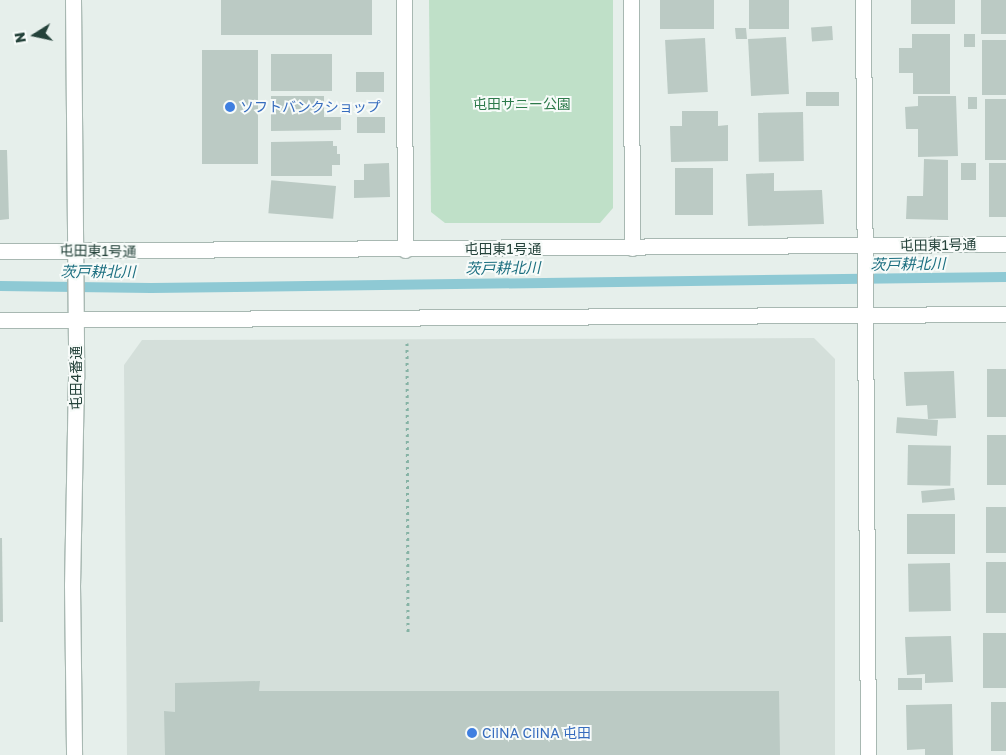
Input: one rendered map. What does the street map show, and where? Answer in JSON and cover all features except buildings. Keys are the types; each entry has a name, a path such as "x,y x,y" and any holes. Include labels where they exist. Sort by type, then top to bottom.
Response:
{"street":[{"name":"屯田4番通","path":"72,0 76,250 72,585 74,755"},
{"path":"404,0 405,250"},
{"path":"631,0 632,248"},
{"path":"863,0 868,755"},
{"name":"屯田東1号通","path":"0,251 405,250 1006,244"},
{"path":"0,320 1006,314"}],"path":[{"path":"408,318 408,634"}],"shaded area":[{"path":"814,338 835,359 835,755 127,755 124,365 142,340"}],"green space":[{"name":"屯田サニー公園","path":"429,0 613,0 613,208 600,223 445,223 431,212"}],"waterway":[{"name":"茨戸耕北川","path":"0,286 151,288 1006,277"}],"place":[{"name":"ソフトバンクショップ","path":"230,107"},
{"name":"CiiNA CiiNA 屯田","path":"472,733"}]}
